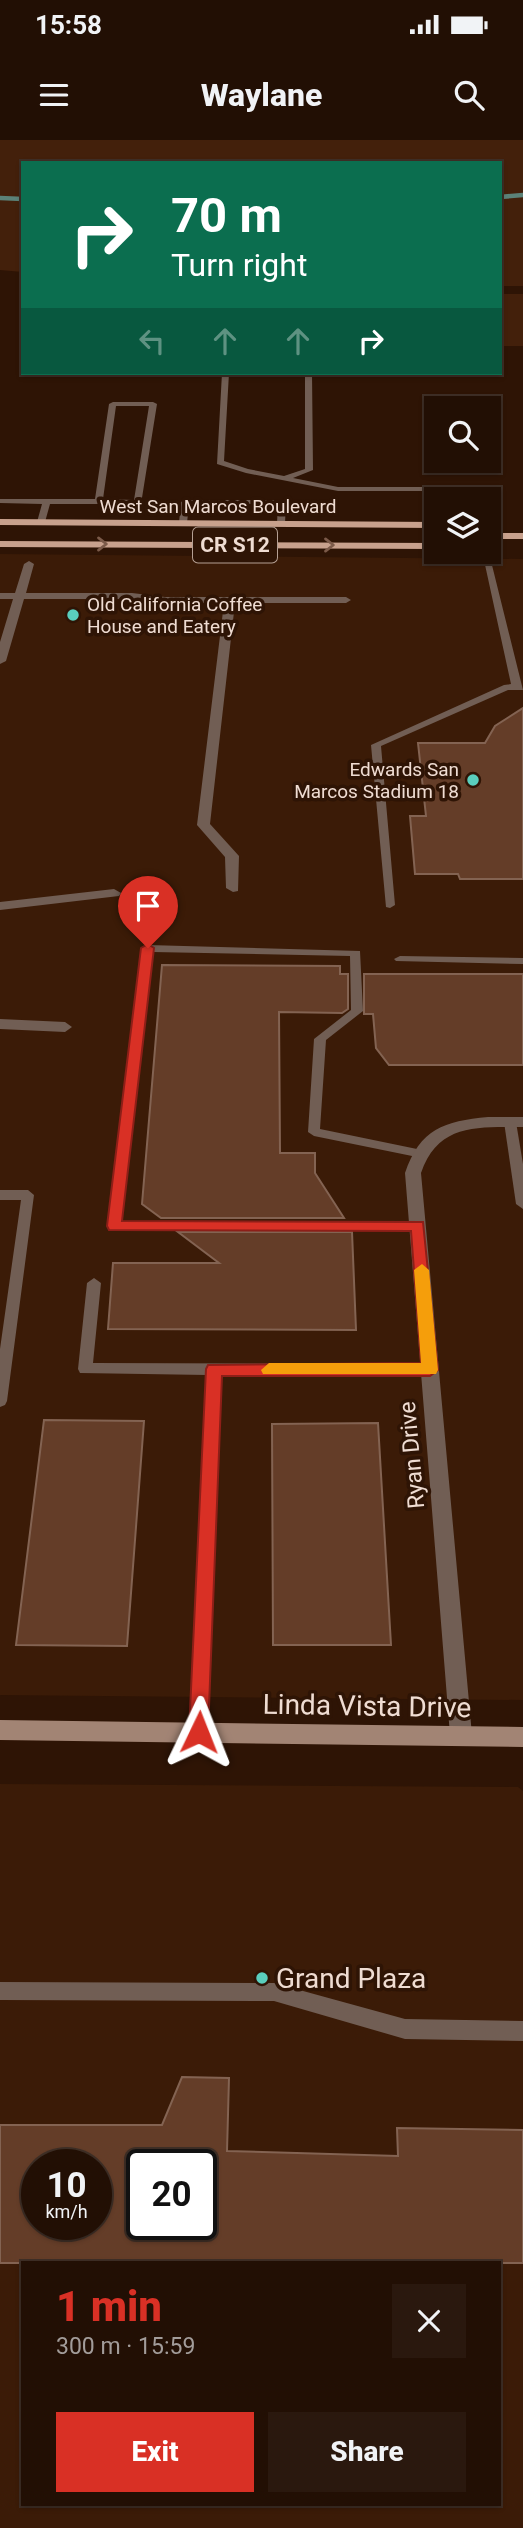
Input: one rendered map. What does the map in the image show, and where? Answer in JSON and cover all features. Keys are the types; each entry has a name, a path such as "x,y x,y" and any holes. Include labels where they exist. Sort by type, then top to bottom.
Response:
{"main road":[{"name":"West San Marcos Boulevard","path":"0,522 424,525"},
{"path":"34,544 41,522"},
{"path":"501,526 523,527"},
{"path":"501,536 523,536"},
{"name":"West San Marcos Boulevard","path":"0,544 424,546"},
{"path":"501,545 523,546"},
{"name":"Linda Vista Drive","path":"0,1730 523,1737"}],"street":[{"path":"0,661 29,564"},
{"path":"0,596 346,600"},
{"path":"230,600 203,825 232,856 233,888"},
{"path":"0,906 114,893"},
{"path":"0,1024 65,1027"},
{"path":"417,1153 434,1136 456,1125 517,1122"},
{"name":"Ryan Drive","path":"417,1153 413,1173 461,1735"}],"lane":[{"path":"225,375 220,462 246,471 338,489 424,489"},
{"path":"286,478 309,470 309,375"},
{"path":"0,501 47,502 99,502 138,502 153,404 113,404 99,502"},
{"path":"281,523 286,478"},
{"path":"41,522 47,502"},
{"path":"183,523 185,502 282,502"},
{"path":"390,905 376,745 507,687 520,687 489,564"},
{"path":"417,1153 314,1132 320,1039 357,1011 356,953 148,948 114,1226 418,1226"},
{"path":"400,959 523,961"},
{"path":"517,1122 523,1204"},
{"path":"0,1195 28,1195 0,1401"},
{"path":"94,1283 85,1369 430,1370"},
{"path":"199,1732 214,1369"},
{"path":"0,1991 274,1992 405,2029 523,2031"}],"shaded area":[{"path":"0,140 523,140 523,286 502,286 502,161 21,161 21,272 0,270"},
{"path":"502,294 523,294 523,346 502,346"},
{"path":"0,554 424,558 424,564 501,564 501,559 523,559 523,1700 0,1695"},
{"name":"Grand Plaza","path":"0,1784 518,1787 523,1791 523,2528 0,2528"}],"building":[{"name":"Edwards San Marcos Stadium 18","path":"523,708 523,879 460,879 458,874 415,874 410,816 426,816 418,743 485,743 495,726"},
{"path":"162,965 340,966 340,974 348,974 348,1009 342,1013 279,1012 280,1153 315,1153 315,1173 344,1218 161,1218 142,1204"},
{"path":"364,974 523,974 523,1065 389,1065 376,1048 373,1014 364,1014"},
{"path":"178,1232 352,1232 356,1330 108,1329 113,1263 219,1263"},
{"path":"44,1420 144,1421 127,1646 16,1645"},
{"path":"378,1423 391,1645 273,1645 272,1424"},
{"path":"182,2077 229,2078 227,2151 398,2156 397,2128 523,2130 523,2263 0,2263 0,2125 162,2125"}],"waterway":[{"path":"502,197 523,195"},
{"path":"0,198 21,199"}],"slow traffic":[{"path":"269,1370 430,1370 422,1270"}],"place":[{"name":"Old California Coffee House and Eatery","path":"73,615"},
{"name":"Edwards San Marcos Stadium 18","path":"473,780"},
{"name":"Grand Plaza","path":"262,1978"}],"route":[{"path":"148,948 114,1226 418,1226 430,1370 214,1369 199,1732"}]}
